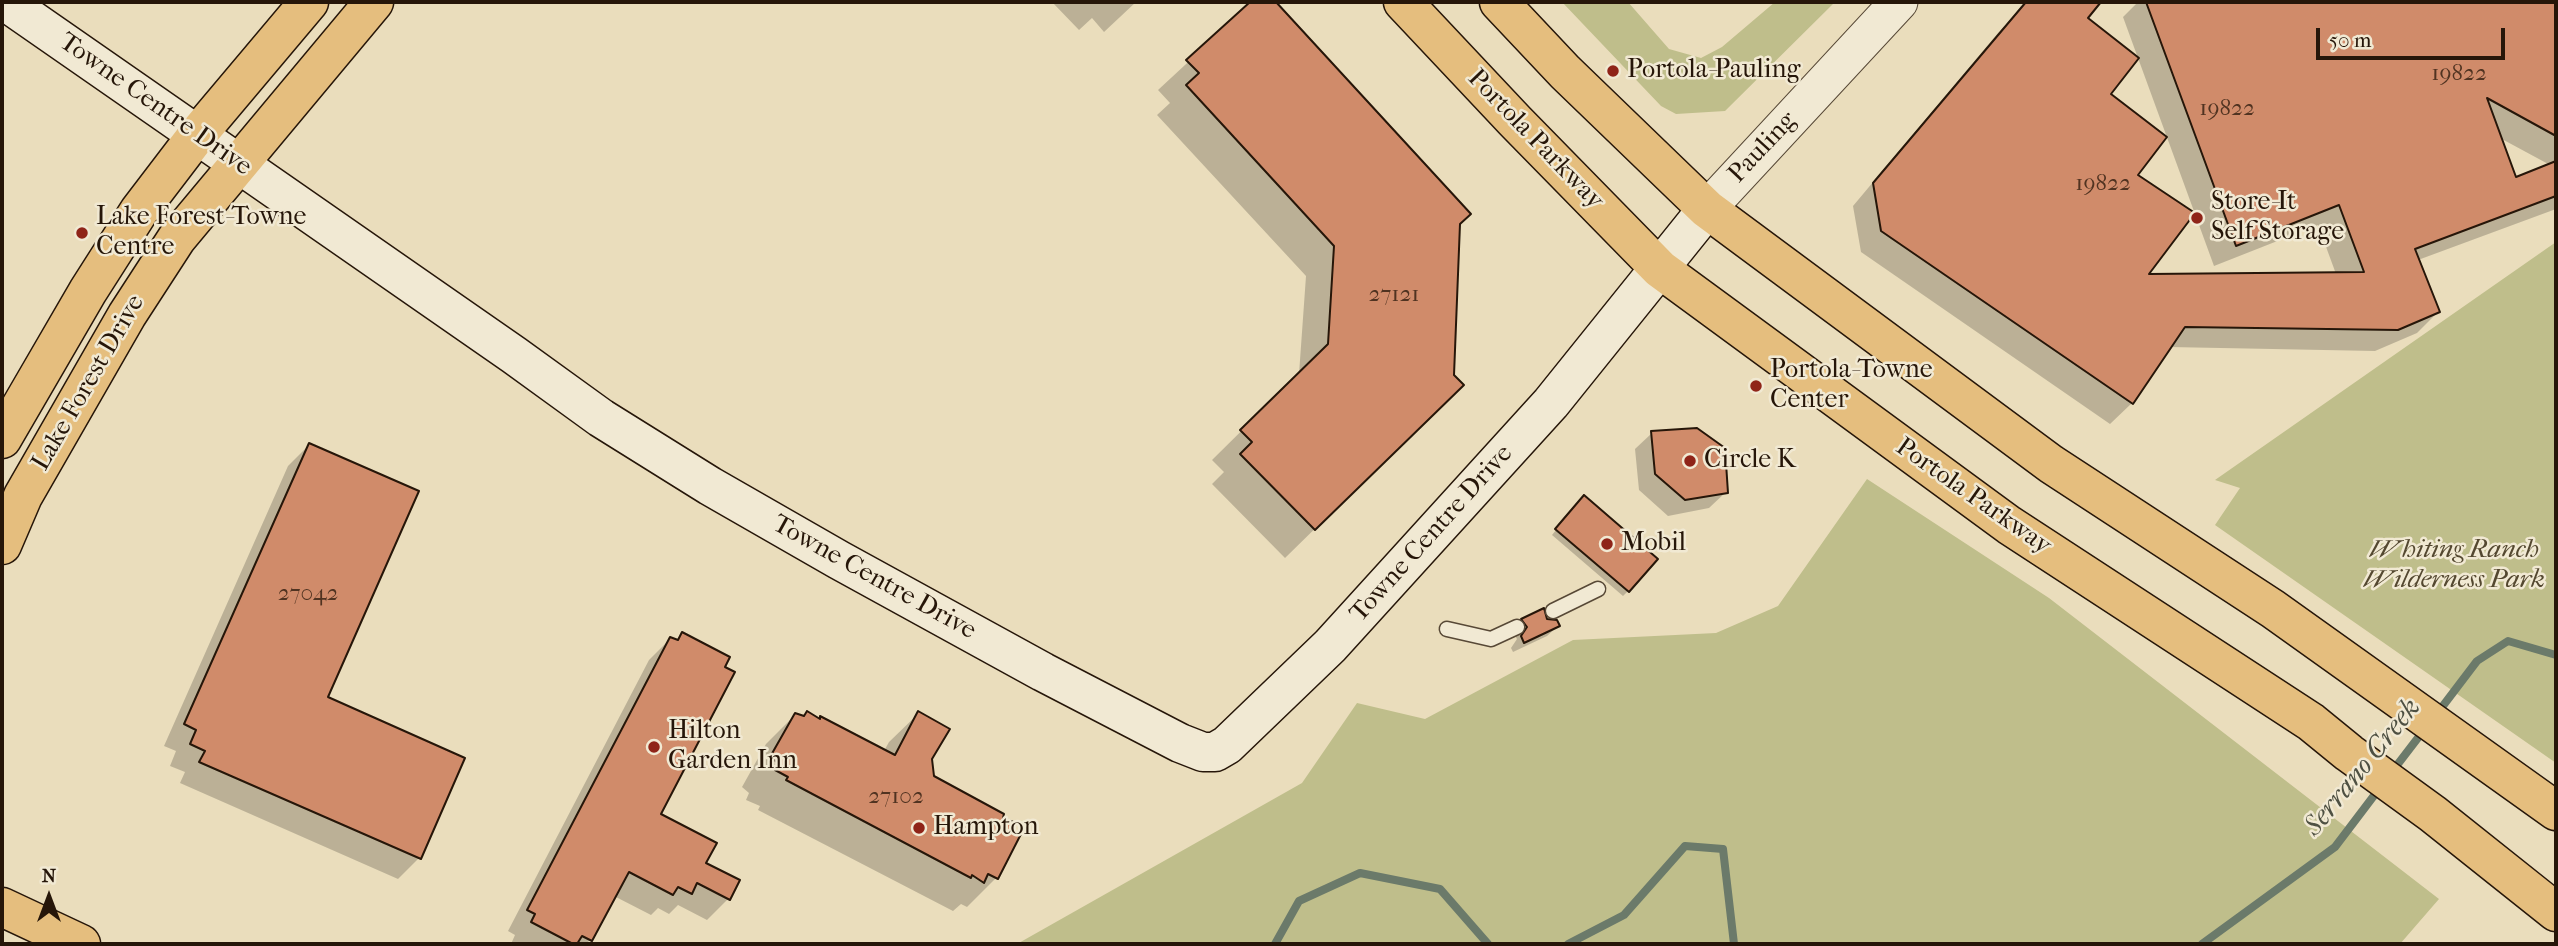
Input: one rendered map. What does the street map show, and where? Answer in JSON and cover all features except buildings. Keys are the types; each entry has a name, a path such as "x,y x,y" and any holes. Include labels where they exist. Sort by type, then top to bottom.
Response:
{"main road":[{"name":"Towne Centre Drive","path":"6,2 601,418 709,486 839,561 1043,672 1180,743 1203,752 1215,752 1227,745 1330,646 1551,403 1660,269"},
{"name":"Lake Forest Drive","path":"2,439 107,260 139,211 197,135 309,2"},
{"name":"Lake Forest Drive","path":"2,545 23,496 127,315 177,238 374,2"},
{"name":"Portola Parkway","path":"1403,2 1660,269 2009,525 2311,722 2556,912"},
{"path":"1499,2 1565,72 1707,209 2051,464 2273,609 2556,811"},
{"name":"Pauling","path":"1660,269 1707,209"},
{"path":"2,907 81,944"}],"street":[{"name":"Pauling","path":"1707,209 1899,2"}],"lane":[{"path":"1553,611 1598,589"},
{"path":"1447,629 1491,639 1517,627"}],"green space":[{"path":"1562,2 1628,2 1669,49 1701,58 1722,47 1775,2 1835,2 1725,111 1676,114 1661,106"},
{"name":"Whiting Ranch Wilderness Park","path":"2556,242 2556,763 2215,525 2240,488 2215,480"},
{"path":"1867,479 2049,598 2439,899 2400,944 1017,944 1302,783 1357,703 1425,719 1573,640 1716,633 1778,606"}],"waterway":[{"name":"Serrano Creek","path":"2436,715 2477,661 2508,641 2556,655"},
{"name":"Serrano Creek","path":"2391,773 2424,730"},
{"name":"Serrano Creek","path":"2202,944 2335,847 2379,789"},
{"name":"Serrano Creek","path":"1568,944 1624,915 1685,846 1723,849 1734,944"},
{"name":"Serrano Creek","path":"1275,944 1299,901 1360,873 1440,889 1488,944"}],"place":[{"name":"Portola-Pauling","path":"1613,71"},
{"name":"Store-It Self Storage","path":"2197,218"},
{"name":"Lake Forest-Towne Centre","path":"82,233"},
{"name":"Portola-Towne Center","path":"1756,386"},
{"name":"Circle K","path":"1690,461"},
{"name":"Mobil","path":"1607,544"},
{"name":"Hilton Garden Inn","path":"654,747"},
{"name":"Hampton","path":"919,828"}]}
